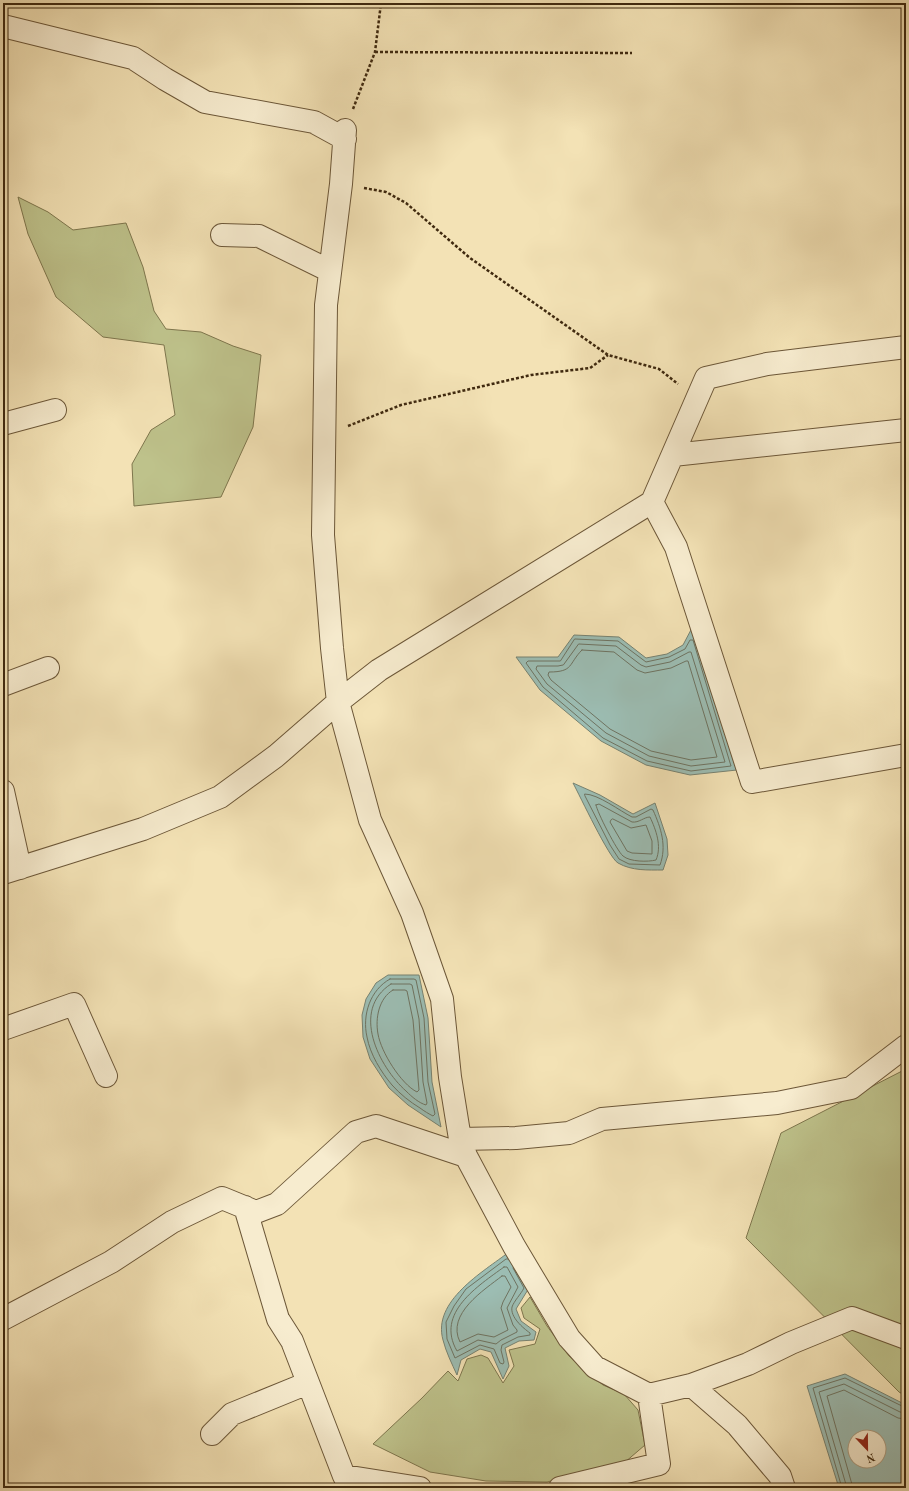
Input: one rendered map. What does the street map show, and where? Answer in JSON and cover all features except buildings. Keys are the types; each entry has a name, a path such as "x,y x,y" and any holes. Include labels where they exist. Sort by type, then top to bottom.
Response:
{"street":[{"path":"3,26 133,58 165,79 205,102 314,122 345,134 341,184 326,305 323,535 338,702 370,820 412,913 442,999 450,1077 463,1147 514,1246 569,1338 595,1367 648,1395 691,1385 748,1364 791,1343 852,1318 906,1338"},
{"path":"222,235 259,236 330,271"},
{"path":"3,791 12,870 143,829 220,797 276,756 338,702 379,670 652,502 706,378 767,364 906,348"},
{"path":"3,424 55,410"},
{"path":"673,455 906,430"},
{"path":"652,502 676,547 752,782 906,755"},
{"path":"3,686 48,668"},
{"path":"3,1029 74,1004 106,1076"},
{"path":"3,1319 110,1262 172,1222 222,1198 256,1212 277,1204 356,1132 376,1126 463,1147 516,1138 570,1132 602,1120 777,1103 851,1088 906,1046"},
{"path":"245,1207 278,1318 292,1341 308,1383 339,1482 420,1488"},
{"path":"212,1434 232,1414 308,1383"},
{"path":"691,1385 737,1425 780,1476 784,1488"},
{"path":"560,1488 659,1464 648,1395"}],"path":[{"path":"345,134 375,52 381,3"},
{"path":"375,52 632,53"},
{"path":"341,184 386,192 406,203 470,258 608,355 659,369 697,399"},
{"path":"325,435 401,405 530,375 590,368 608,355"}],"green space":[{"path":"18,197 48,212 73,230 126,223 143,267 154,311 166,329 201,332 233,346 261,355 253,427 221,497 134,506 132,464 151,430 175,415 164,345 103,337 56,297 28,234"},
{"path":"906,1069 906,1396 899,1392 746,1238 781,1133"},
{"path":"530,1297 547,1326 569,1356 603,1385 624,1394 638,1410 645,1445 624,1463 547,1482 486,1481 430,1472 373,1444 422,1398 448,1371 458,1381 467,1359 481,1355 488,1358 503,1383 514,1366 509,1350 535,1344 540,1329 524,1318 521,1308"}],"water":[{"path":"693,626 737,770 690,775 646,765 601,741 540,690 516,657 558,657 574,635 619,637 646,658 667,654 683,645"},
{"path":"573,783 600,795 633,814 655,803 667,839 668,855 663,870 634,869 618,863 608,850"},
{"path":"388,975 419,975 428,1018 432,1082 441,1127 408,1105 389,1088 370,1059 363,1037 362,1015 366,999 376,983"},
{"path":"509,1252 529,1288 516,1309 521,1321 536,1332 534,1340 519,1341 505,1348 509,1366 503,1379 491,1352 480,1349 461,1360 457,1375 443,1340 442,1326 445,1313 452,1300 462,1289 474,1278"},
{"path":"845,1374 906,1405 906,1488 839,1488 807,1386"}]}
